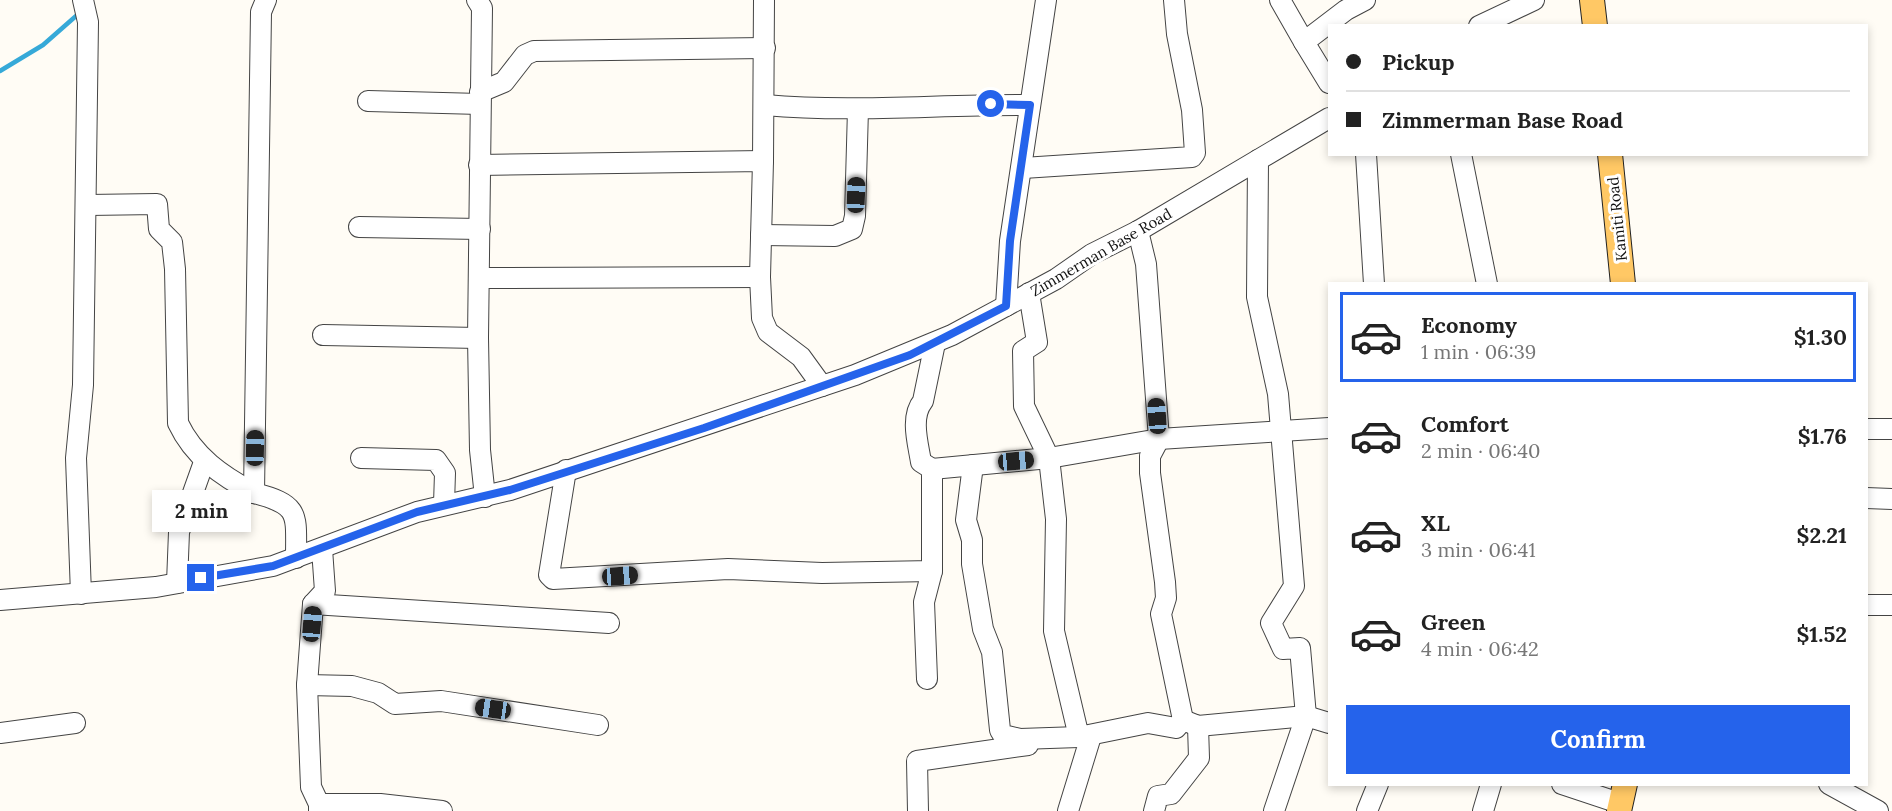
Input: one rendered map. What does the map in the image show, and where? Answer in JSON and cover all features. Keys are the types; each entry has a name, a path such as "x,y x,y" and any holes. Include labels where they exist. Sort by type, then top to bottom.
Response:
{"main road":[{"path":"1592,0 1595,24"},
{"name":"Kamiti Road","path":"1610,156 1623,282"}],"street":[{"path":"81,594 76,458 83,384 88,205 88,21 83,0"},
{"path":"254,493 261,12 266,0"},
{"path":"764,0 765,105 760,277 762,318 768,332 801,357 822,386"},
{"path":"1006,306 1010,241 1023,168 1046,0"},
{"path":"1023,168 1192,157 1195,153 1192,110 1177,34 1174,0"},
{"path":"1280,0 1328,81"},
{"path":"1304,42 1345,5 1365,0"},
{"path":"1483,24 1534,0"},
{"path":"480,3 478,338 480,450 485,497"},
{"path":"368,101 480,98 504,82 525,55 534,51 765,48"},
{"path":"765,105 858,109 1030,105"},
{"path":"761,235 835,236 852,229 855,216 858,109"},
{"name":"Zimmerman Base Road","path":"0,600 177,583 273,566 417,512 444,504 485,497 704,428 822,386 935,343 1006,306 1056,279 1092,254 1138,231 1328,119"},
{"path":"1366,156 1374,282"},
{"path":"1461,156 1486,282"},
{"path":"479,165 764,160"},
{"path":"1258,160 1257,297 1278,394 1294,586 1271,623 1283,649 1300,648 1321,718 1274,811"},
{"path":"88,205 158,204 159,229 171,242 175,269 178,423 204,462 254,493 277,499 289,507 296,523 296,558"},
{"path":"359,227 480,229"},
{"path":"1138,231 1146,264 1159,439 1150,456 1150,465 1166,582 1166,598 1161,614 1199,758 1171,794 1158,796 1154,811"},
{"path":"479,278 760,277"},
{"path":"1029,293 1037,342 1023,351 1024,406 1049,458 1056,519 1054,631 1085,737 1068,811"},
{"path":"323,335 478,338"},
{"path":"935,343 923,401 918,407 916,428 921,462 932,469 1049,458 1159,439 1328,428"},
{"path":"1868,429 1892,429"},
{"path":"361,458 436,460 445,473 444,504"},
{"path":"177,583 179,532 204,462"},
{"path":"973,465 966,520 972,540 972,564 983,629 992,652 1000,730 1003,735 1020,739 1085,737"},
{"path":"927,679 924,602 932,571 932,469"},
{"path":"566,470 549,575 553,579 728,569 822,573 932,571"},
{"path":"1868,498 1892,498"},
{"path":"322,549 325,591 314,604 307,685 311,787 319,808 380,804 442,811"},
{"path":"314,604 609,623"},
{"path":"1868,605 1892,605"},
{"path":"307,685 352,686 378,693 395,704 441,701 598,725"},
{"path":"918,811 917,761 1085,737 1148,723 1176,728 1191,723 1321,718"},
{"path":"0,733 75,723"},
{"path":"1366,811 1377,786"},
{"path":"1483,811 1490,786"},
{"path":"1570,786 1622,800"},
{"path":"1833,786 1878,811"}],"waterway":[{"path":"0,71 43,45 76,16"}],"route":[{"path":"201,578 273,566 417,512 510,490 566,470 704,428 783,398 910,355 1006,306 1010,241 1023,168 1030,105 991,104"}]}
